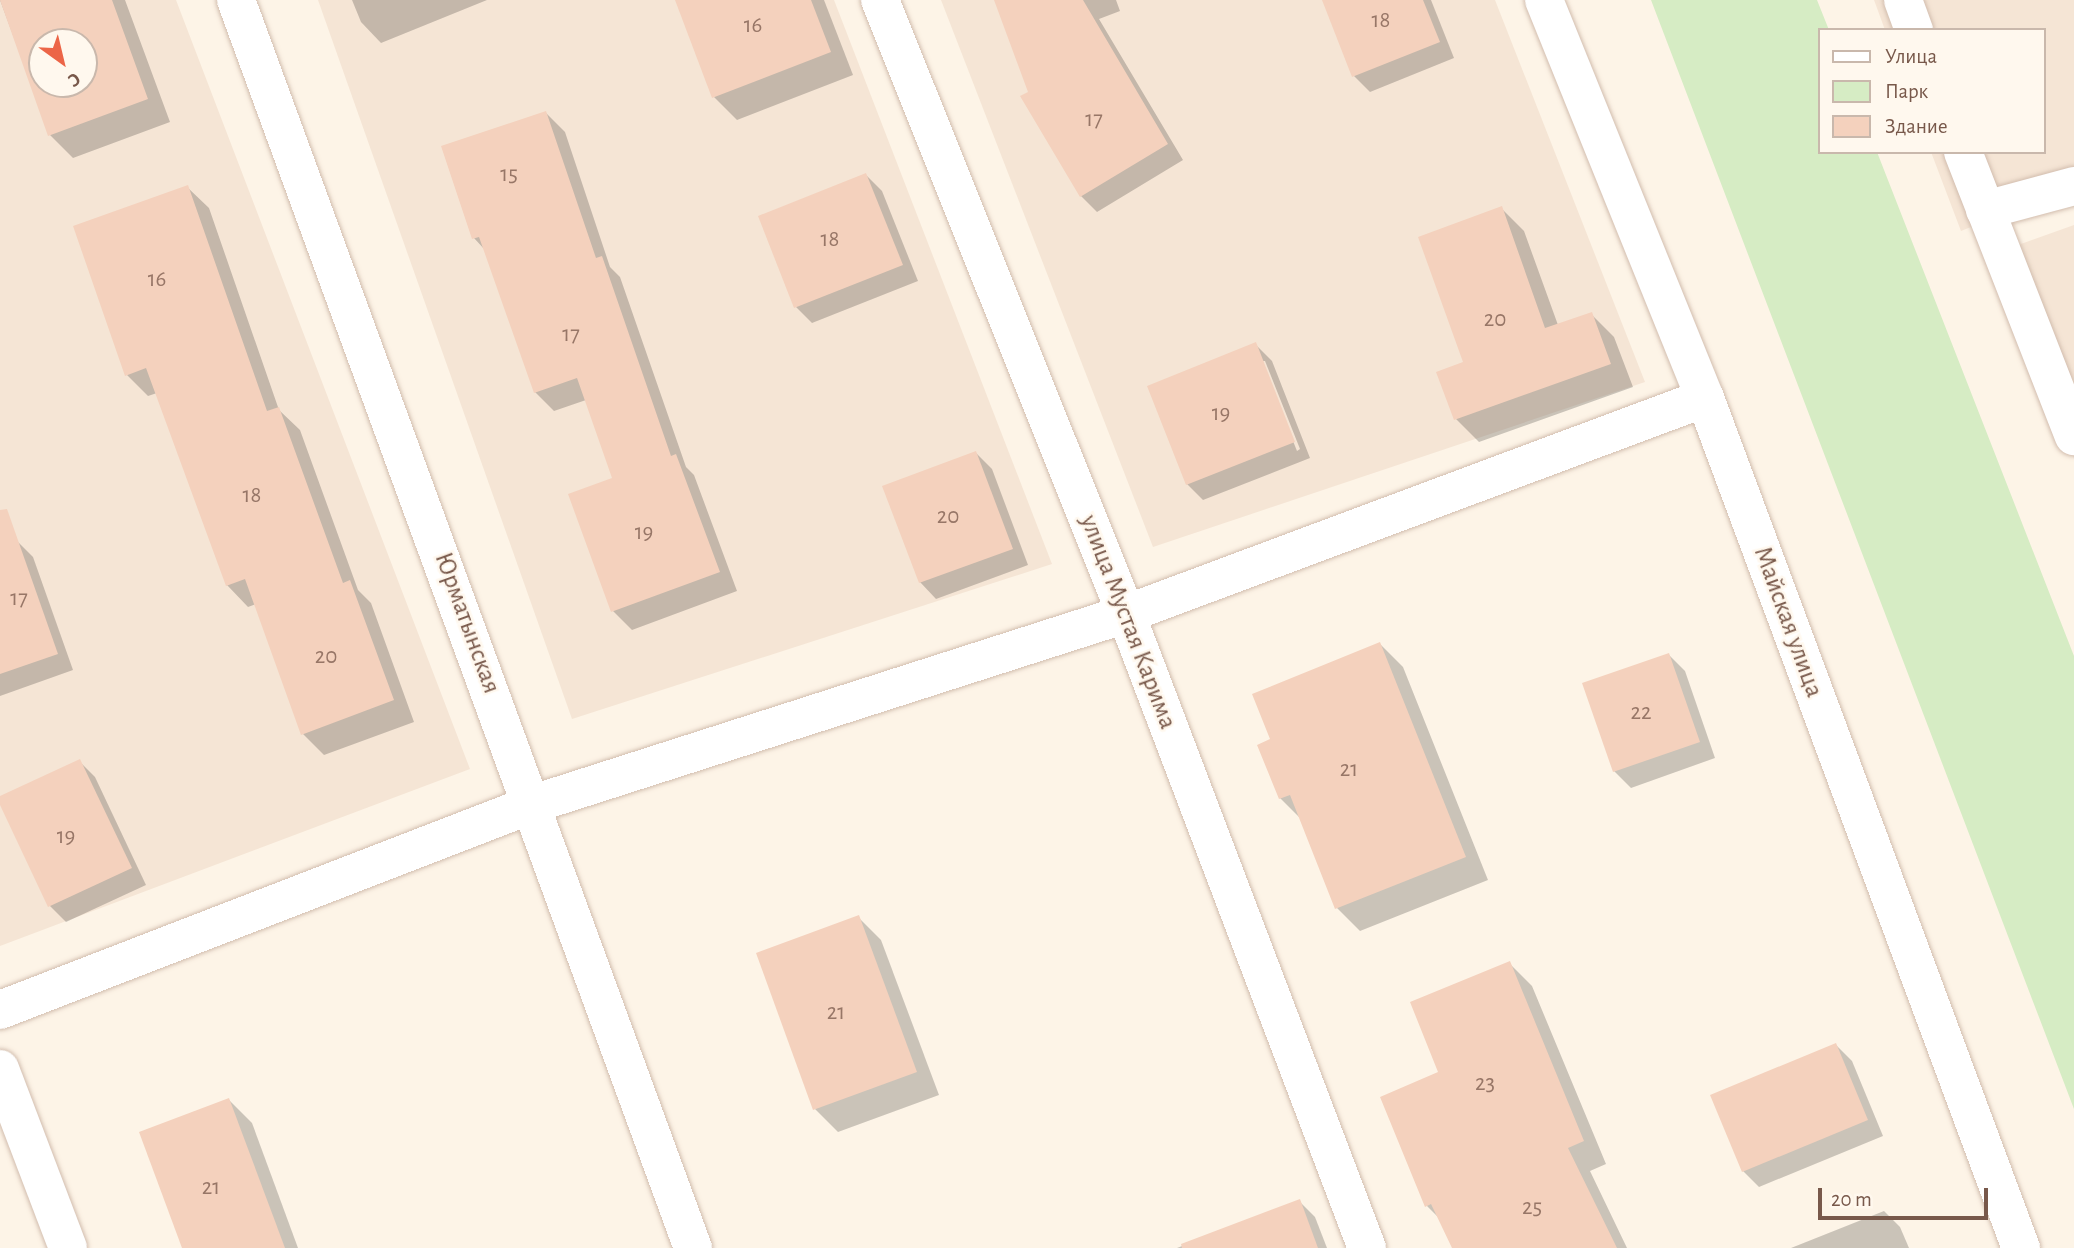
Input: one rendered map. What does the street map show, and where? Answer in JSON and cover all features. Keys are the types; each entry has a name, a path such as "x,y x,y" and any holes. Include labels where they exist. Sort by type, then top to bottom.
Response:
{"street":[{"name":"Юрматынская","path":"236,0 533,804 693,1248"},
{"name":"улица Мустая Карима","path":"880,0 1126,614 1367,1248"},
{"name":"Майская улица","path":"1544,0 1705,398 2021,1248"},
{"path":"1903,0 1913,28"},
{"path":"1964,154 2074,436"},
{"path":"1985,210 2074,186"},
{"path":"0,1010 533,804 1126,614 1705,398"},
{"path":"0,1069 68,1248"}],"shaded area":[{"path":"0,0 176,0 470,769 0,946"},
{"path":"318,0 834,0 1052,564 572,719"},
{"path":"941,0 1495,0 1645,382 1153,547"},
{"path":"1874,0 2074,0 2074,185 1961,231 1932,154 2046,154 2046,28 1884,28"},
{"path":"2074,225 2074,459 1996,253"}],"green space":[{"path":"1651,0 1817,0 1828,28 1818,28 1818,154 1878,154 2074,656 2074,1109"}],"building":[{"path":"0,0 112,0 148,99 48,136 35,98 98,98 98,28 28,28 28,79"},
{"path":"675,0 811,0 831,52 712,98"},
{"path":"994,0 1083,0 1168,144 1080,197 1020,96 1028,92"},
{"path":"1322,0 1423,0 1440,42 1352,77"},
{"path":"546,111 596,258 602,256 671,456 676,454 720,572 611,612 568,494 612,478 577,378 534,393 479,237 472,239 441,146"},
{"path":"866,173 903,265 794,308 758,216"},
{"path":"188,185 267,411 279,407 343,583 350,580 394,700 301,735 245,579 226,586 146,368 125,376 73,226"},
{"path":"1502,206 1545,328 1592,312 1611,364 1454,420 1436,372 1463,362 1418,237"},
{"path":"1256,342 1295,442 1186,485 1147,386"},
{"path":"976,451 1013,549 919,583 882,486"},
{"path":"7,509 58,654 0,674 0,510"},
{"path":"1380,642 1466,857 1335,909 1290,795 1279,799 1257,745 1270,739 1252,694"},
{"path":"1669,653 1700,742 1613,772 1582,683"},
{"path":"80,759 132,868 48,907 0,805 0,796"},
{"path":"859,915 917,1072 813,1110 756,953"},
{"path":"1510,961 1584,1141 1568,1148 1617,1248 1452,1248 1431,1204 1425,1207 1380,1097 1438,1072 1410,1002"},
{"path":"1836,1043 1868,1120 1742,1172 1710,1095"},
{"path":"229,1098 285,1248 182,1248 139,1132"},
{"path":"1300,1199 1318,1248 1182,1248 1181,1244"}]}
